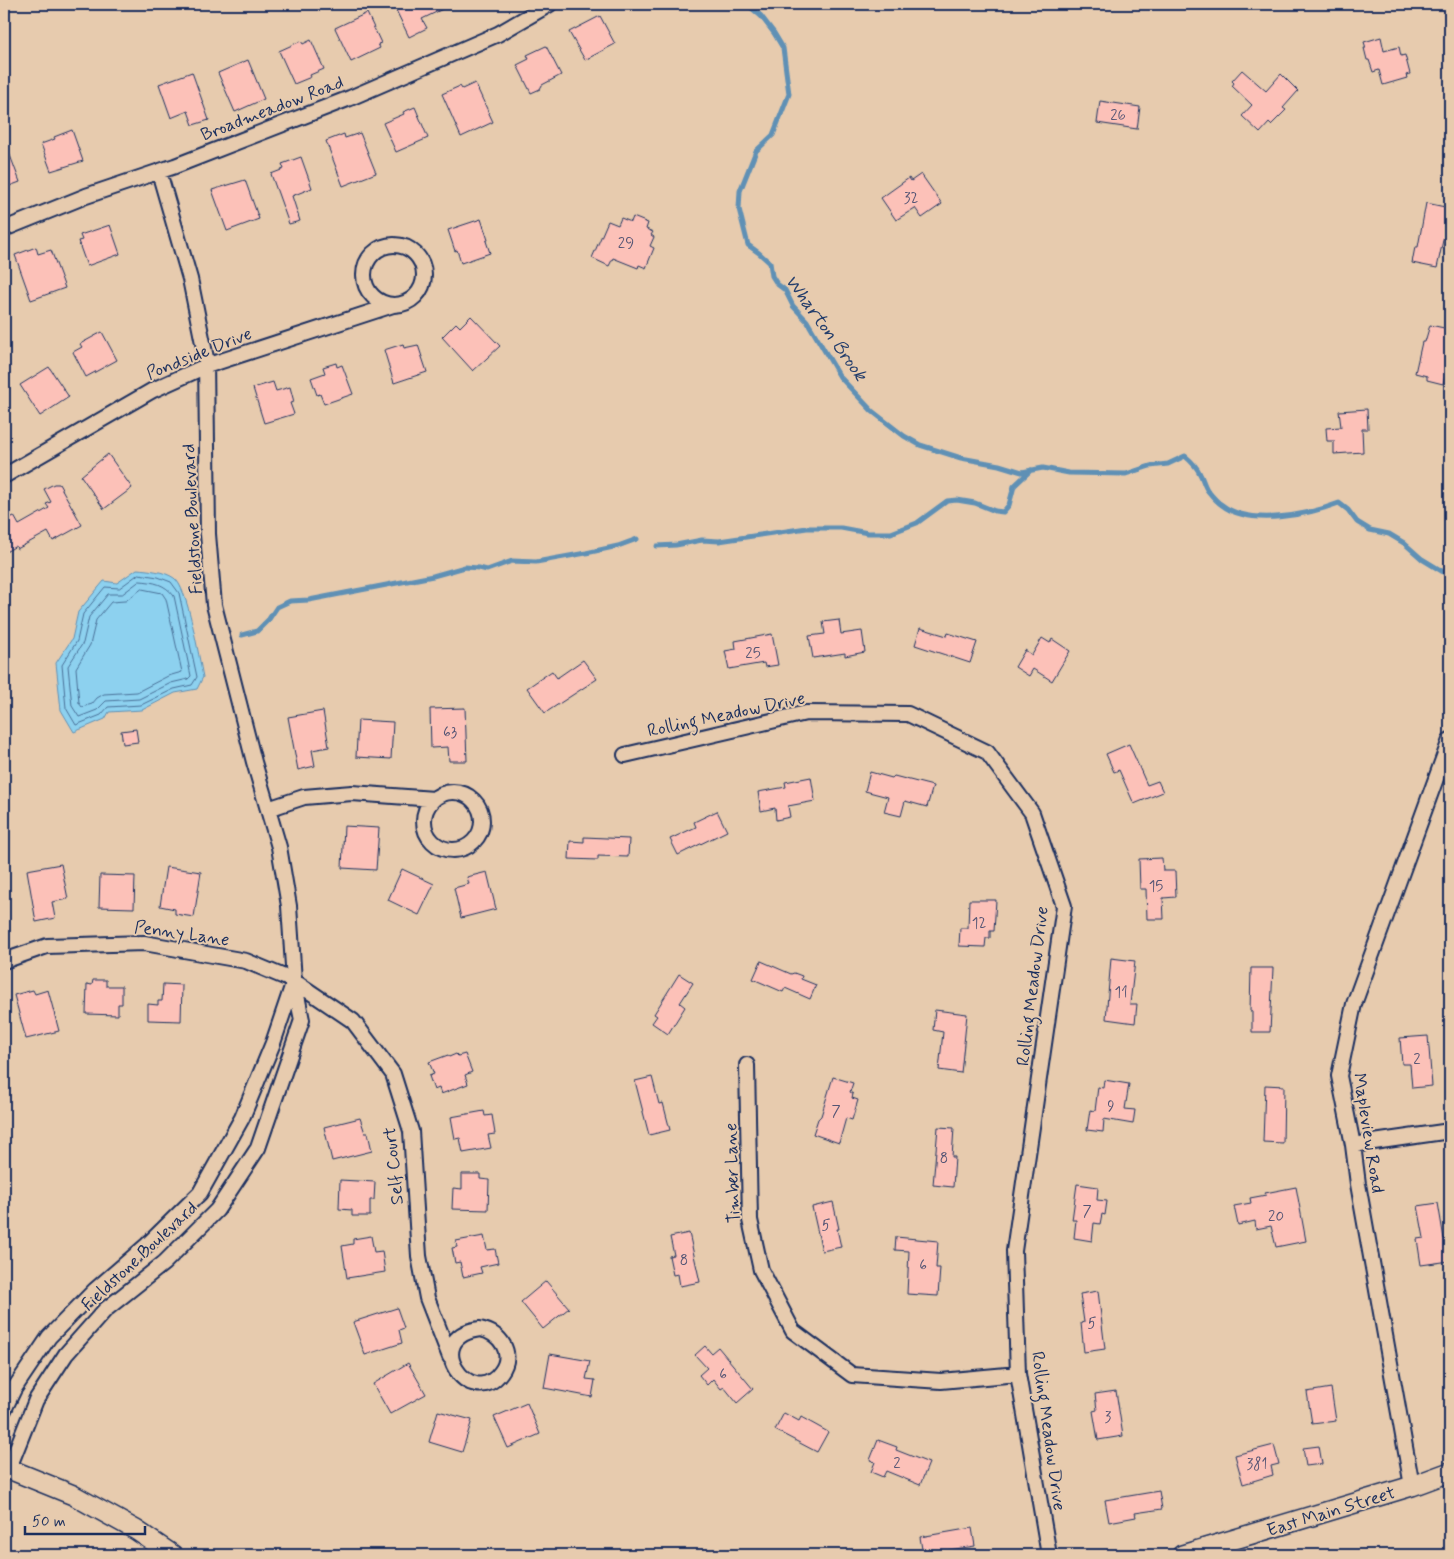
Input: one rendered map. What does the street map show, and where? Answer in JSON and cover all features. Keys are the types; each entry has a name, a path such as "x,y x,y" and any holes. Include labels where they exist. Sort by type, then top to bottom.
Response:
{"main road":[{"path":"6,1468 72,1495 136,1530 173,1555"},
{"name":"East Main Street","path":"1182,1555 1412,1486 1450,1472"}],"street":[{"name":"Broadmeadow Road","path":"4,229 86,196 159,172 350,98 498,34 547,4"},
{"name":"Fieldstone Boulevard","path":"6,1468 36,1400 66,1354 105,1310 164,1263 217,1210 258,1148 302,1020 294,981 289,906 279,847 254,762 214,605 208,534 206,358 190,279 159,172"},
{"name":"Pondside Drive","path":"4,476 153,390 206,366 404,303 419,291 423,282 424,271 414,253 397,245 388,245 378,249 371,255 366,263 364,272 365,282 375,298 383,303 393,305"},
{"name":"Rolling Meadow Drive","path":"625,755 806,713 908,714 987,752 1032,813 1064,906 1014,1251 1018,1374 1049,1555"},
{"name":"Mapleview Road","path":"1412,1486 1358,1184 1353,1145 1339,1076 1354,1004 1450,740"},
{"path":"268,809 304,797 352,793 434,799 442,794 460,793 469,796 476,802 481,811 481,831 476,840 459,850 449,850 440,847 432,841 426,833 424,824 428,806 434,799"},
{"name":"Penny Lane","path":"4,961 47,946 144,943 246,960 294,981"},
{"name":"Fieldstone Boulevard","path":"4,1410 14,1390 49,1337 95,1290 147,1245 200,1193 242,1118 273,1042 294,981"},
{"name":"Self Court","path":"294,981 353,1020 393,1074 411,1131 419,1256 426,1298 450,1357"},
{"name":"Timber Lane","path":"748,1065 750,1220 762,1270 793,1331 852,1375 941,1381 1018,1374"},
{"path":"1353,1145 1450,1131"}],"water":[{"path":"137,569 166,574 174,578 179,584 188,608 203,677 197,689 175,693 142,710 109,712 105,719 74,732 61,710 56,663 72,639 78,612 104,581 117,583"}],"building":[{"path":"393,4 453,4 422,19 427,28 409,37"},
{"path":"367,13 381,43 378,44 380,48 351,62 335,28"},
{"path":"600,16 615,44 585,60 569,32"},
{"path":"1381,37 1384,51 1399,47 1401,56 1405,55 1410,74 1406,75 1407,78 1383,85 1379,70 1373,72 1369,60 1367,60 1364,42"},
{"path":"311,40 324,69 294,84 279,51 301,41 303,44"},
{"path":"546,46 561,75 531,93 517,65 529,59 527,55"},
{"path":"248,60 264,99 235,112 218,73"},
{"path":"1242,70 1266,91 1281,74 1298,91 1283,108 1286,110 1271,125 1269,123 1260,133 1242,116 1252,105 1232,86 1234,83 1232,81"},
{"path":"192,72 209,120 193,125 188,111 171,118 159,84"},
{"path":"475,83 493,122 461,137 442,94 460,86 462,89"},
{"path":"1100,101 1140,107 1137,129 1097,123"},
{"path":"415,107 428,138 396,152 383,123"},
{"path":"72,130 83,161 51,171 41,144"},
{"path":"360,133 376,173 343,186 326,141 344,134 345,138"},
{"path":"4,143 20,182 4,188"},
{"path":"301,157 312,188 292,196 300,221 289,224 271,174 284,169 282,164"},
{"path":"921,174 942,204 922,218 915,208 896,220 881,198 909,178 911,181"},
{"path":"245,180 259,219 227,231 212,190"},
{"path":"1426,203 1450,208 1437,268 1412,263 1415,247 1418,247"},
{"path":"633,217 648,223 646,229 653,232 651,235 654,237 650,246 654,248 646,268 639,265 638,268 613,258 609,266 592,258 608,221 618,225 621,218 631,222"},
{"path":"481,219 490,253 461,263 448,230"},
{"path":"110,225 120,254 87,266 78,241 82,240 80,235"},
{"path":"36,247 38,254 51,250 65,288 31,300 15,255"},
{"path":"471,316 500,346 473,371 442,337 456,323 460,327"},
{"path":"1430,325 1449,329 1446,342 1450,343 1450,355 1443,384 1427,380 1427,376 1415,373 1422,342 1425,342"},
{"path":"102,332 117,360 86,377 73,352 82,347 80,344"},
{"path":"403,344 404,348 418,345 427,372 394,383 384,350"},
{"path":"336,363 337,367 342,365 353,394 324,404 320,394 317,395 311,378 325,373 323,367"},
{"path":"49,367 69,397 40,416 20,385"},
{"path":"273,382 276,391 290,387 294,402 290,403 294,414 264,423 253,388"},
{"path":"1367,409 1368,429 1362,429 1363,452 1334,454 1334,441 1327,441 1326,428 1341,427 1339,411"},
{"path":"108,454 132,488 104,509 81,476"},
{"path":"54,484 59,484 82,525 53,541 48,532 17,549 16,546 4,553 4,521 14,516 19,525 49,508 46,504 51,502 44,489"},
{"path":"839,620 841,634 862,631 865,652 845,656 845,653 813,658 809,636 825,634 823,622"},
{"path":"920,628 947,636 948,633 977,642 970,663 915,645"},
{"path":"772,634 778,665 765,667 764,663 729,669 725,651 736,649 735,641"},
{"path":"1042,638 1050,643 1052,639 1070,651 1052,681 1033,669 1029,676 1015,667 1025,650 1032,655"},
{"path":"583,660 597,679 545,713 527,688 552,671 557,678"},
{"path":"465,708 467,761 449,761 448,747 431,748 430,709"},
{"path":"323,711 329,747 312,750 315,766 298,770 288,717"},
{"path":"358,720 393,722 391,759 356,757"},
{"path":"136,729 138,742 123,744 121,731"},
{"path":"1129,744 1147,785 1158,781 1163,792 1134,804 1119,770 1114,772 1106,754"},
{"path":"870,772 933,786 927,807 905,801 901,816 884,812 888,797 865,791"},
{"path":"811,777 815,801 788,806 790,817 776,820 775,808 761,811 758,792 786,787 785,782"},
{"path":"717,811 727,831 678,855 670,839 696,827 694,822"},
{"path":"344,826 379,828 376,870 342,868"},
{"path":"584,837 629,839 628,857 598,856 598,860 569,859 570,841 584,842"},
{"path":"1162,858 1163,871 1175,871 1176,897 1163,898 1164,919 1147,919 1146,889 1140,889 1139,859"},
{"path":"61,864 68,899 52,902 55,918 36,922 27,870"},
{"path":"166,867 201,872 194,917 175,914 175,909 160,906"},
{"path":"402,869 434,884 419,915 388,900"},
{"path":"487,872 496,909 461,918 454,888 469,884 467,877"},
{"path":"100,875 135,876 134,908 99,907"},
{"path":"969,900 996,900 994,931 990,931 990,938 986,938 985,947 959,946 960,928 968,928"},
{"path":"1111,958 1135,961 1130,1004 1137,1004 1135,1023 1106,1019"},
{"path":"761,961 791,974 794,973 802,976 801,979 816,985 810,999 785,988 783,992 753,979"},
{"path":"1251,968 1273,968 1270,1032 1252,1032 1252,1011 1250,1011"},
{"path":"679,974 693,983 680,1003 685,1007 668,1034 652,1023 657,1016 654,1014"},
{"path":"93,980 106,980 106,986 122,986 122,1004 118,1004 118,1015 86,1014 87,984 92,985"},
{"path":"163,984 182,985 181,1021 148,1020 148,1004 158,1005 158,1001 162,1001"},
{"path":"33,990 35,994 48,990 59,1031 26,1039 14,995"},
{"path":"935,1010 967,1014 961,1073 939,1070 943,1032 933,1030"},
{"path":"1428,1036 1432,1086 1412,1088 1410,1064 1402,1064 1400,1038"},
{"path":"456,1054 458,1056 465,1054 472,1072 465,1075 468,1084 441,1094 439,1088 434,1090 429,1076 434,1074 429,1062"},
{"path":"652,1077 659,1104 663,1103 670,1130 649,1135 635,1081"},
{"path":"833,1077 853,1083 850,1092 853,1094 852,1098 858,1100 852,1120 846,1118 839,1143 813,1134 818,1119 821,1116"},
{"path":"1104,1080 1129,1084 1125,1109 1135,1110 1133,1124 1104,1119 1103,1132 1087,1130 1090,1110 1095,1111 1098,1087 1103,1088"},
{"path":"1265,1085 1284,1086 1283,1143 1263,1142"},
{"path":"484,1111 485,1116 492,1115 495,1134 488,1135 491,1148 463,1153 460,1138 455,1139 451,1117"},
{"path":"360,1118 365,1133 368,1133 372,1151 332,1161 324,1127"},
{"path":"938,1127 954,1128 952,1157 955,1157 953,1187 933,1185"},
{"path":"462,1174 480,1174 480,1179 489,1180 488,1210 452,1209 453,1188 462,1189"},
{"path":"340,1180 375,1182 374,1200 370,1200 370,1216 352,1216 352,1210 339,1209"},
{"path":"1077,1184 1098,1187 1097,1200 1107,1201 1105,1215 1102,1214 1100,1224 1094,1223 1092,1241 1074,1238 1076,1220 1072,1220"},
{"path":"1296,1187 1306,1241 1276,1247 1271,1226 1256,1229 1255,1221 1238,1225 1234,1206 1251,1203 1250,1198 1266,1195 1265,1193"},
{"path":"833,1202 841,1247 822,1251 812,1207"},
{"path":"1438,1203 1444,1239 1450,1238 1450,1261 1421,1265 1417,1239 1424,1238 1418,1206"},
{"path":"689,1233 700,1282 680,1286 678,1274 673,1275 669,1256 674,1255 670,1237"},
{"path":"371,1236 374,1252 382,1251 385,1272 347,1278 342,1246 353,1244 353,1239"},
{"path":"484,1236 487,1250 495,1249 498,1263 480,1267 482,1273 463,1277 460,1262 455,1263 452,1248 457,1247 456,1241"},
{"path":"896,1237 938,1241 936,1268 940,1268 938,1296 907,1294 909,1251 895,1250"},
{"path":"546,1281 569,1308 543,1329 521,1302"},
{"path":"1098,1291 1105,1349 1084,1352 1081,1323 1084,1322 1080,1294"},
{"path":"397,1308 404,1328 399,1330 402,1343 365,1355 353,1322"},
{"path":"705,1346 711,1353 718,1347 753,1389 737,1403 724,1387 721,1389 713,1379 707,1385 699,1375 707,1368 695,1355"},
{"path":"550,1354 590,1361 586,1379 595,1380 592,1397 544,1388"},
{"path":"408,1363 426,1394 390,1414 373,1384"},
{"path":"1331,1388 1336,1421 1312,1424 1307,1392"},
{"path":"1116,1391 1123,1436 1098,1440 1093,1411 1097,1410 1095,1394"},
{"path":"527,1403 540,1434 508,1448 494,1417"},
{"path":"438,1411 472,1420 462,1452 429,1442"},
{"path":"784,1413 799,1421 801,1417 828,1432 817,1452 775,1430"},
{"path":"878,1440 897,1447 896,1450 929,1463 920,1485 886,1471 883,1477 871,1472 875,1462 870,1460"},
{"path":"1274,1445 1279,1464 1271,1466 1273,1475 1243,1484 1235,1455"},
{"path":"1319,1446 1322,1464 1306,1466 1303,1448"},
{"path":"1159,1491 1162,1509 1135,1513 1136,1517 1109,1522 1105,1500"},
{"path":"972,1528 975,1546 949,1550 950,1555 923,1555 920,1537"}],"waterway":[{"name":"Wharton Brook","path":"747,4 761,16 783,48 789,94 773,135 756,151 740,191 739,209 748,245 770,263 772,276 777,284 785,290 793,306 807,321 840,377 872,411 904,436 920,445 961,458 999,465 1022,472 1043,468 1069,473 1126,474 1150,466 1168,464 1185,456 1197,469 1213,497 1220,504 1234,512 1248,516 1279,517 1296,515 1339,503 1348,510 1357,522 1370,530 1389,534 1404,543 1422,559 1450,576"},
{"path":"657,546 676,545 702,540 719,541 807,528 841,528 868,533 891,533 917,523 947,501 957,500 975,503 1003,512 1009,505 1014,486 1031,470"},
{"path":"242,635 257,631 269,619 277,607 290,601 309,600 433,576 465,567 487,570 512,561 536,562 618,546 637,539"}]}
